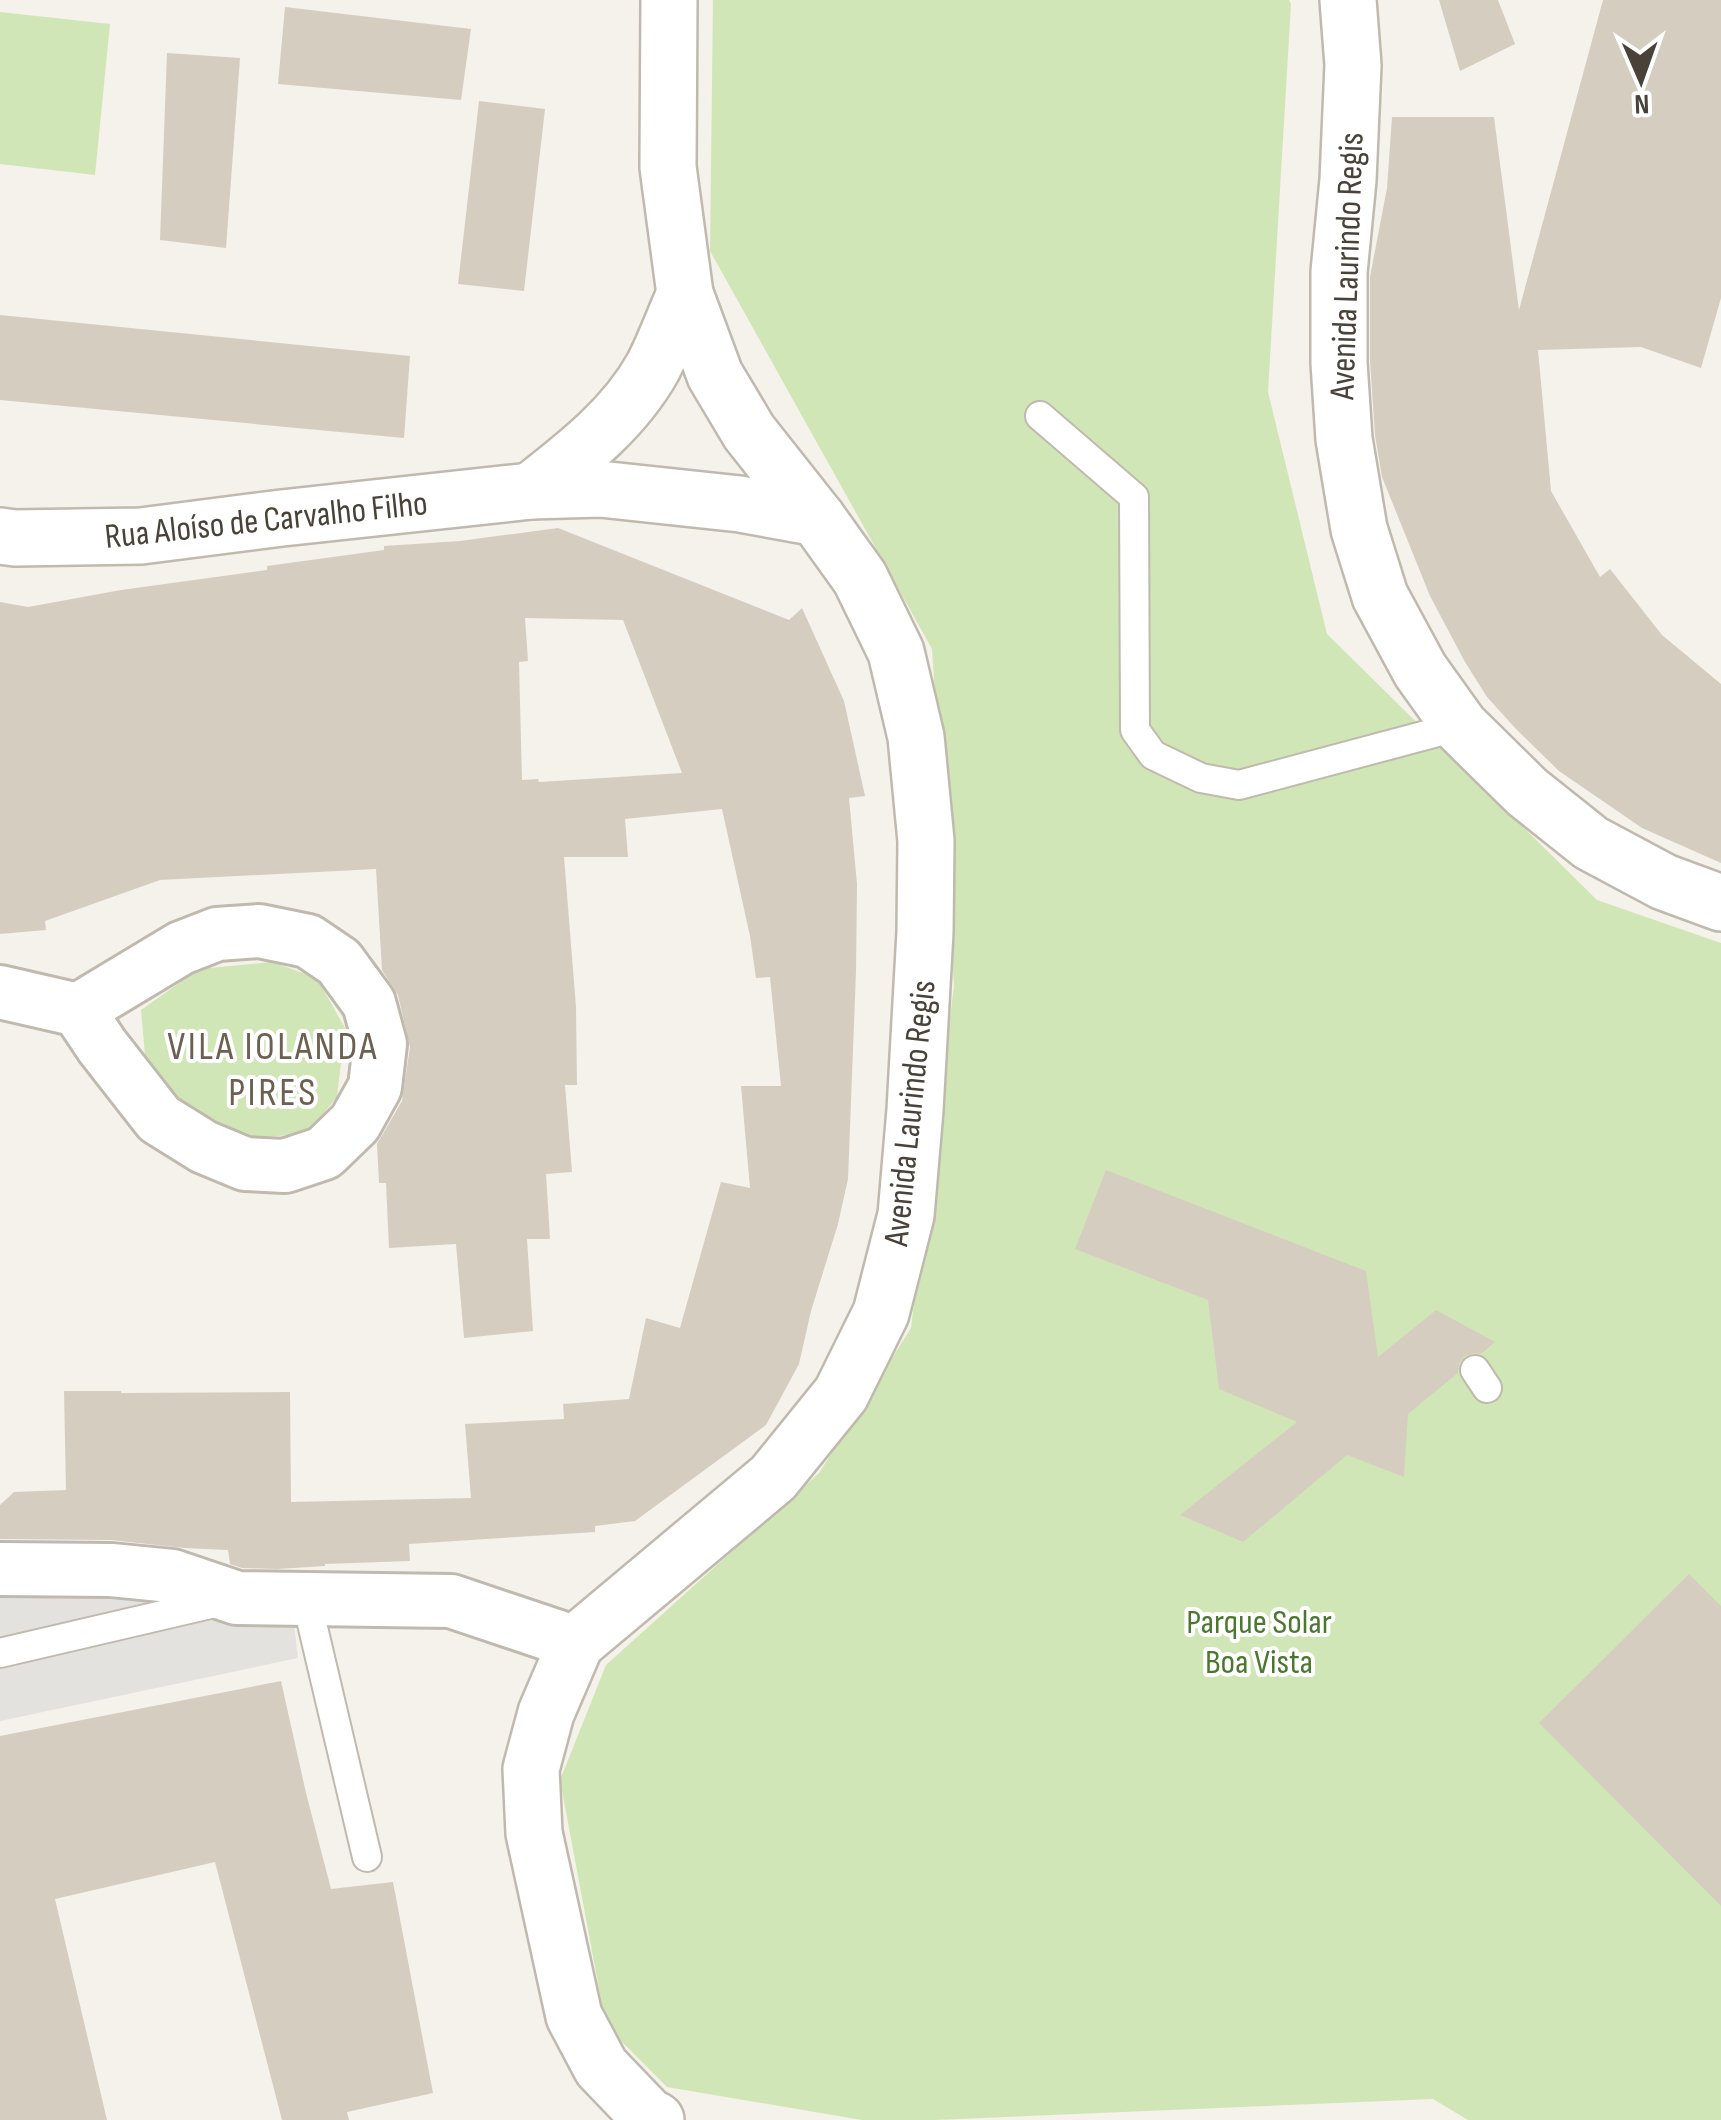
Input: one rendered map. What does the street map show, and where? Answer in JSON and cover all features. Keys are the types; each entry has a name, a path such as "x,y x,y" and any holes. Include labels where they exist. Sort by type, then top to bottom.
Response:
{"street":[{"name":"Avenida Laurindo Regis","path":"656,2120 601,2067 574,2016 534,1833 532,1768 546,1713 576,1642 773,1478 841,1394 881,1313 906,1215 926,932 926,841 916,737 896,652 860,578 749,432 715,375 685,294 668,167 668,0"},
{"name":"Avenida Laurindo Regis","path":"1348,0 1353,65 1339,290 1339,363 1344,439 1359,529 1380,596 1420,670 1460,726 1527,792 1592,843 1664,882 1721,902"},
{"path":"531,492 585,449 628,404 652,367 685,294"},
{"name":"Rua Aloíso de Carvalho Filho","path":"0,536 141,536 531,492 600,489 740,504 817,518"},
{"path":"0,992 78,1010 159,1118 204,1148 245,1164 285,1166 324,1154 355,1123 375,1087 380,1044 369,1003 339,962 308,941 259,931 216,934 168,956 78,1010"},
{"path":"0,1568 111,1570 172,1576 237,1598 452,1601 576,1642"}],"lane":[{"path":"1040,416 1134,497 1136,730 1152,755 1201,778 1240,785 1460,726"},
{"path":"0,1653 237,1598"},
{"path":"306,1598 367,1857"}],"green space":[{"name":"Parque Solar Boa Vista","path":"713,0 1289,0 1291,4 1268,392 1327,634 1597,900 1721,943 1721,2120 1468,2120 1433,2099 862,2120 667,2087 606,2026 560,1780 606,1665 819,1473 911,1328 954,986 932,649 710,251"},
{"path":"0,12 110,24 95,175 0,164"},
{"path":"272,962 317,978 345,1028 337,1097 306,1134 245,1138 180,1112 146,1066 141,1010 199,969"}],"shaded area":[{"path":"0,1569 291,1598 298,1658 0,1721"}],"building":[{"path":"1439,0 1498,0 1515,44 1460,71"},
{"path":"1603,0 1721,0 1721,298 1701,368 1641,347 1538,350 1551,491 1600,577 1610,569 1662,635 1721,684 1721,863 1642,828 1559,771 1487,697 1430,596 1382,477 1375,435 1370,277 1387,188 1392,117 1494,117 1519,310"},
{"path":"285,7 471,29 461,100 278,84"},
{"path":"167,53 240,58 226,248 160,240"},
{"path":"479,101 545,109 524,291 458,284"},
{"path":"0,315 410,356 404,438 0,400"},
{"path":"558,528 789,620 802,608 844,701 865,796 849,798 857,884 848,1179 799,1364 766,1425 635,1521 595,1526 595,1532 409,1544 410,1561 277,1569 230,1564 228,1550 111,1540 0,1539 0,1505 14,1492 66,1490 64,1391 290,1392 291,1502 471,1498 465,1424 564,1419 563,1404 629,1399 646,1318 680,1328 721,1182 750,1188 741,1086 781,1086 770,977 756,978 722,809 625,819 628,857 564,857 576,1007 577,1085 565,1085 572,1172 546,1174 550,1239 527,1239 533,1331 464,1338 456,1244 389,1248 386,1183 379,1183 377,1144 402,1101 410,1047 398,995 382,970 376,869 160,880 45,921 46,930 0,934 0,602 28,607 384,550 384,546","holes":["525,618 623,620 682,773 522,780 519,662 528,661"]},
{"path":"1106,1170 1366,1271 1378,1357 1436,1310 1495,1342 1481,1354 1465,1356 1458,1373 1408,1414 1404,1477 1347,1455 1243,1542 1180,1515 1297,1422 1219,1389 1208,1300 1075,1249"},
{"path":"1689,1574 1721,1606 1721,1906 1539,1723"},
{"path":"281,1681 331,1889 393,1882 433,2093 347,2112 349,2120 282,2120 215,1862 55,1899 107,2120 0,2120 0,1736"}],"district":[{"name":"VILA IOLANDA PIRES","path":"273,1068"}]}
